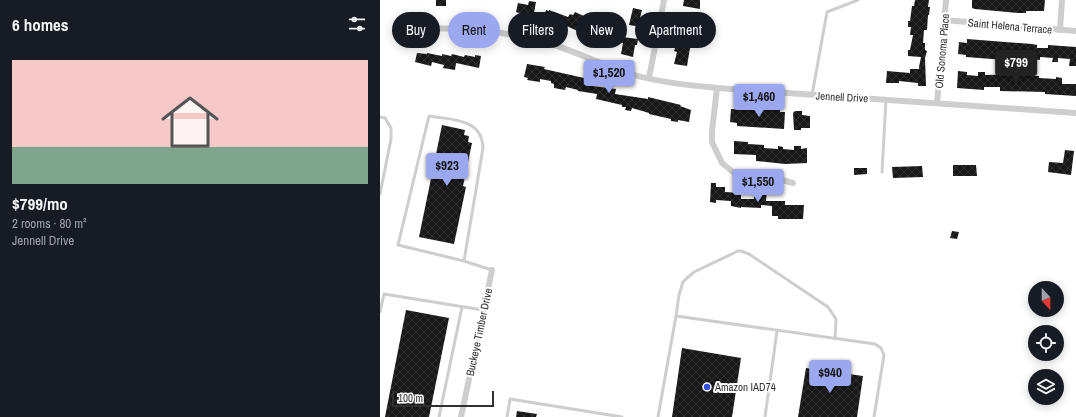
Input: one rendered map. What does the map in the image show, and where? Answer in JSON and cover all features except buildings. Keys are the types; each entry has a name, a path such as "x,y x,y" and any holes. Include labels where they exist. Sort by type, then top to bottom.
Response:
{"street":[{"path":"649,78 664,0"},
{"name":"Old Sonoma Place","path":"937,103 946,0"},
{"path":"1060,30 1062,0"},
{"name":"Saint Helena Terrace","path":"944,20 1076,31"},
{"name":"Jennell Drive","path":"440,28 494,31 547,43 629,73 680,85 1076,113"},
{"path":"717,88 712,142 722,163 732,172 744,175 770,177 793,183"},
{"name":"Buckeye Timber Drive","path":"461,417 492,270"}],"lane":[{"path":"812,95 827,12 858,0"},
{"path":"882,172 886,99"},
{"path":"464,261 483,148 483,140 480,132 473,126 466,123 429,116 398,245 464,261 492,270"},
{"path":"380,117 385,118 391,128 390,149 380,194"},
{"path":"658,417 679,296 683,282 694,272 724,257 741,251 749,254 828,307 836,319 835,339"},
{"path":"380,312 384,294 483,310"},
{"path":"439,417 462,307"},
{"path":"676,316 875,344 881,348 884,355 874,417"},
{"path":"765,417 777,330"},
{"path":"507,417 510,399 622,417"}],"place":[{"name":"Amazon IAD74","path":"707,387"}]}
